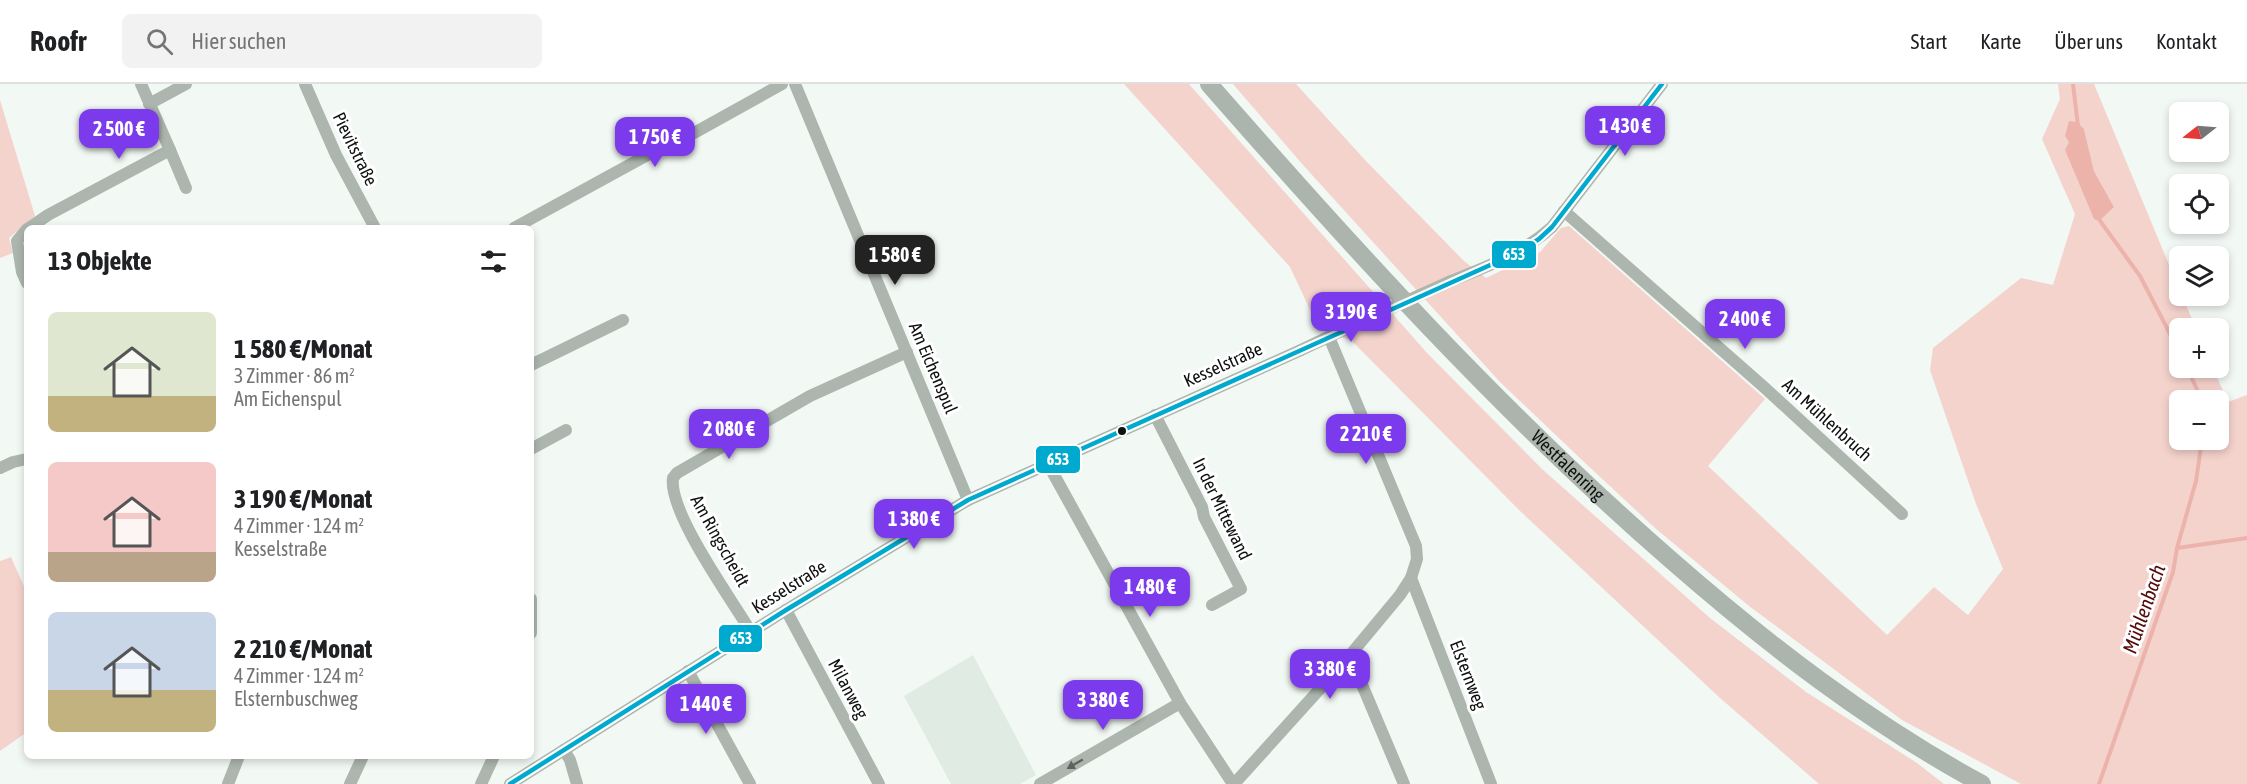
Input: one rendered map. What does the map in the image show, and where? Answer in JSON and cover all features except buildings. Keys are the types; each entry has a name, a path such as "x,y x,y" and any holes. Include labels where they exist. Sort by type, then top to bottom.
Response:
{"main road":[{"name":"Westfalenring","path":"1209,84 1323,214 1438,337 1502,404 1604,501 1714,598 1768,641 1874,718 1982,784"},
{"path":"1956,770 1968,784"}],"street":[{"path":"141,84 186,188"},
{"path":"149,104 186,84"},
{"name":"Pievitstraße","path":"305,84 336,155 373,225"},
{"path":"519,225 782,84"},
{"name":"Am Eichenspul","path":"795,84 968,500"},
{"name":"Kesselstraße","path":"510,784 786,610 968,500 1517,253 1532,244 1552,227 1662,84"},
{"path":"34,225 48,215 170,150"},
{"name":"Am Mühlenbruch","path":"1564,211 1765,388 1902,514"},
{"path":"24,233 17,241 24,276"},
{"path":"534,364 623,320"},
{"path":"1048,464 1180,703 1234,784 1346,660 1400,595 1411,578 1417,559 1416,546 1329,337"},
{"name":"Am Ringscheidt","path":"751,632 691,534 673,491 673,478 686,468 810,396 907,352"},
{"name":"In der Mittewand","path":"1155,415 1241,590 1212,605"},
{"path":"534,447 566,430"},
{"path":"0,468 24,460"},
{"name":"Elsternweg","path":"1411,578 1491,784"},
{"name":"Milanweg","path":"786,610 879,784"},
{"path":"1346,660 1355,668 1404,784"},
{"path":"688,671 750,784"},
{"path":"1040,784 1180,703"},
{"path":"564,750 570,760 577,784"},
{"path":"228,784 239,759"},
{"path":"350,784 362,759"},
{"path":"481,784 493,759"}],"shaded area":[{"path":"1124,84 1189,84 1428,354 1542,469 1710,618 1806,692 1917,763 1944,784 1819,784 1720,698 1519,510 1351,340 1319,329 1290,267"},
{"path":"1233,84 1296,84 1365,160 1464,261 1486,278 1540,252 1561,228 1569,226 1765,399 1708,466 1887,635 1934,587 1968,615 2003,569 1976,504 1930,370 1933,348 2021,278 2053,285 2075,214 2042,139 2060,99 2058,84 2094,84 2169,265 2169,306 2186,306 2192,318 2169,318 2169,378 2217,378 2223,390 2169,390 2169,450 2229,450 2229,402 2247,395 2247,784 2021,784 1902,720 1749,606 1655,528 1500,382 1303,165","holes":["2084,129 2094,171 2114,207 2069,142"]},
{"path":"0,100 35,216 9,238 13,253 0,258"},
{"path":"2069,121 2077,122 2084,129 2094,171 2114,207 2099,221 2094,219 2065,150 2069,142 2065,136"},
{"path":"11,557 24,586 24,734 0,751 0,561"},
{"path":"973,655 1036,775 1020,784 951,784 904,696"}],"waterway":[{"name":"Mühlenbach","path":"2073,84 2078,126"},
{"name":"Mühlenbach","path":"2098,218 2140,276 2169,332"},
{"name":"Mühlenbach","path":"2192,378 2197,390"},
{"name":"Mühlenbach","path":"2099,784 2173,572 2177,548 2196,481 2201,450"},
{"path":"2177,548 2247,538"}],"transit line":[{"name":"653","path":"510,784 786,610 968,500 1517,253 1539,239 1552,227 1662,84"}]}
